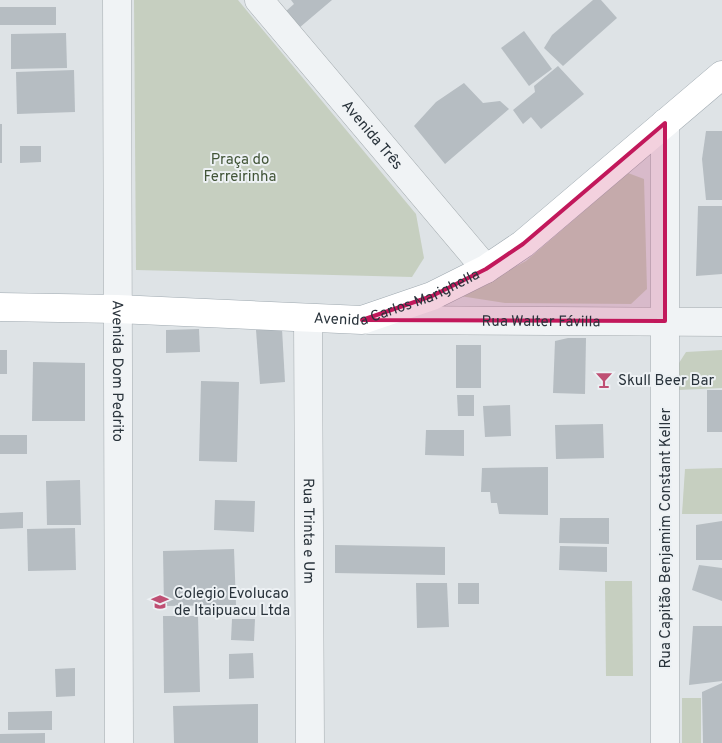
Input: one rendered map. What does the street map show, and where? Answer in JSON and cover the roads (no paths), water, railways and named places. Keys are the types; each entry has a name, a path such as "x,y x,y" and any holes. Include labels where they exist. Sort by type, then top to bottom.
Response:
{"main road":[{"name":"Avenida Carlos Marighella","path":"0,307 117,309 362,320 432,296 486,269 522,244 722,75"}],"street":[{"name":"Avenida Dom Pedrito","path":"117,0 119,743"},
{"name":"Avenida Três","path":"259,0 486,269"},
{"name":"Rua Capitão Benjamim Constant Keller","path":"665,123 666,743"},
{"name":"Rua Trinta e Um","path":"308,319 310,743"},
{"name":"Rua Walter Fávilla","path":"362,320 665,320 722,322"}],"place":[{"name":"Skull Beer Bar","path":"604,380"},
{"name":"Colegio Evolucao de Itaipuacu Ltda","path":"160,602"}],"park label":[{"name":"Praça do Ferreirinha","path":"240,168"}]}
